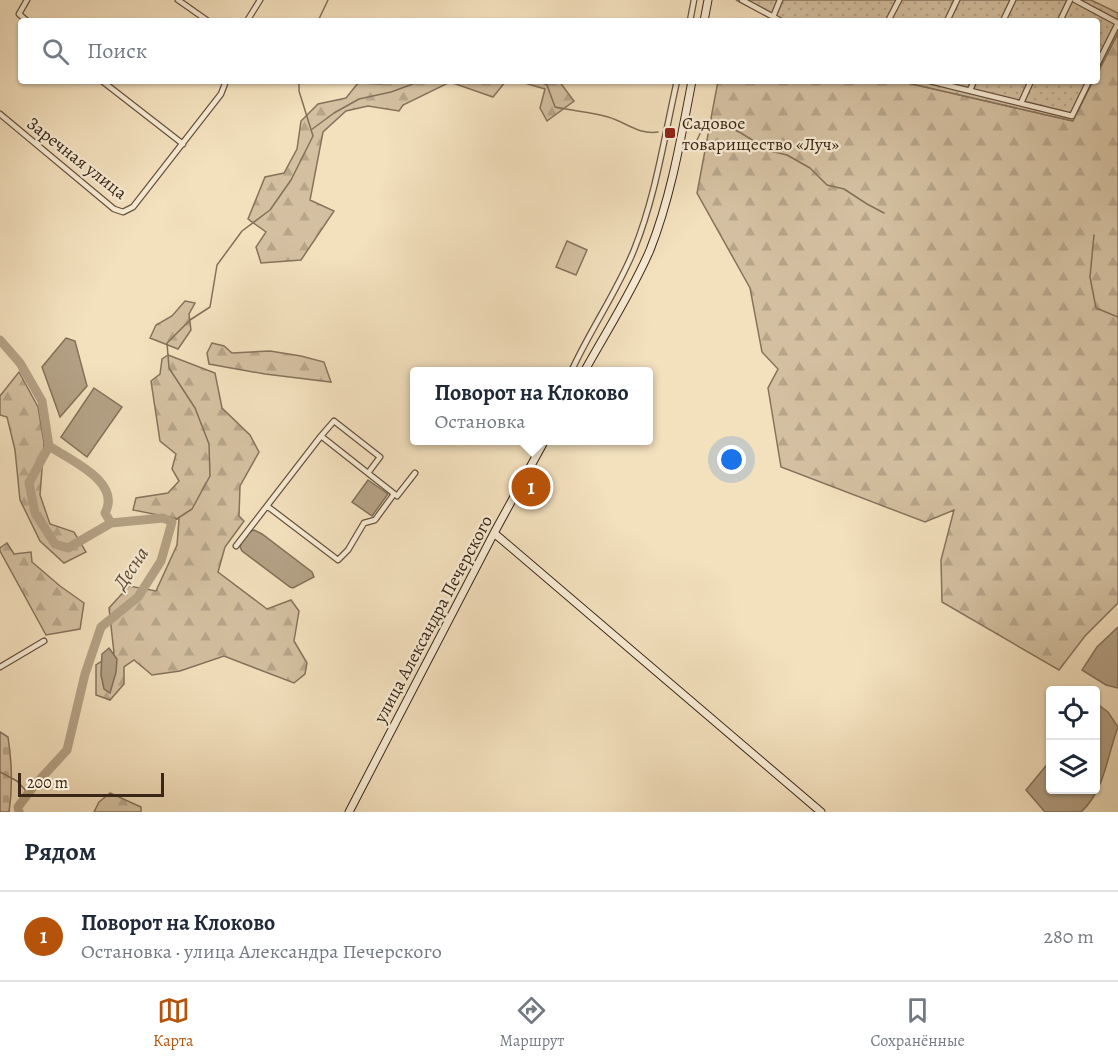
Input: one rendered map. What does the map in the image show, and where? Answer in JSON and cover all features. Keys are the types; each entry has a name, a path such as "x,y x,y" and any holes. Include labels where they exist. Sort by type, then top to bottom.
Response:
{"main road":[{"path":"705,18 708,0"},
{"path":"587,367 634,282 658,227 669,190 691,84"},
{"name":"улица Александра Печерского","path":"349,812 542,445"},
{"path":"494,533 821,812"}],"street":[{"path":"24,18 19,14 27,0"},
{"path":"178,0 204,18"},
{"path":"250,18 260,0"},
{"path":"691,18 694,0"},
{"path":"742,0 772,17 780,0"},
{"path":"890,18 899,0"},
{"path":"948,18 957,0"},
{"path":"1004,18 1012,0"},
{"path":"1061,18 1070,0"},
{"path":"1075,0 1118,23 1100,59"},
{"path":"106,84 183,144"},
{"name":"Заречная улица","path":"0,114 114,209 123,212 133,207 221,94 225,84"},
{"path":"574,367 633,252 643,226 659,168 676,84"},
{"path":"943,84 1072,116 1088,84"},
{"path":"970,90 973,84"},
{"path":"1021,103 1030,84"},
{"path":"236,546 334,421 380,457 368,473"},
{"path":"321,436 397,496 415,473"},
{"path":"267,506 338,560 348,549 364,523 375,520 394,494"},
{"path":"0,667 44,641"}],"green space":[{"path":"736,0 1091,0 1118,13 1118,33 1100,68 1100,18 770,18"},
{"path":"1118,33 1118,603 1085,636 1059,670 942,602 941,560 954,510 925,522 781,467 768,388 778,369 762,352 750,288 697,193 717,84 912,84 1072,121 1091,84 1100,84 1100,68"},
{"path":"357,84 446,84 403,105 399,111 368,106 346,111 323,132 310,200 334,211 301,260 261,263 256,247 266,232 248,219 265,177 284,173 297,149 301,121 318,104 346,98"},
{"path":"456,84 504,84 493,97"},
{"path":"528,84 561,84 574,101 547,121 540,108 545,89"},
{"path":"912,84 1092,84 1073,121"},
{"path":"567,241 587,250 576,275 556,267"},
{"path":"185,301 195,303 189,314 191,330 178,349 150,338 156,325 172,316"},
{"path":"212,343 224,346 232,353 270,351 324,362 331,382 209,364 207,353"},
{"path":"168,355 215,373 222,408 250,435 259,452 240,486 239,516 244,521 225,547 218,572 267,609 291,600 299,611 294,641 307,663 305,674 294,683 224,656 180,671 152,675 134,660 124,667 124,684 110,700 96,695 96,665 114,653 109,608 129,586 156,591 177,545 179,519 133,510 136,498 168,493 179,481 172,469 176,454 160,441 151,381 160,374 162,359"},
{"path":"19,372 38,407 44,443 40,495 50,524 74,532 86,552 64,563 40,541 20,500 15,450 7,417 0,415 0,396"},
{"path":"7,543 14,554 31,552 32,562 84,603 80,629 46,635 0,551 0,548"},
{"path":"0,732 8,737 11,765 9,812 0,812"},
{"path":"110,793 141,807 141,812 94,812 99,802"}],"shaded area":[{"path":"66,338 75,341 87,386 60,417 42,367"},
{"path":"94,388 122,407 87,457 61,437"},
{"path":"368,480 388,494 372,516 352,502"},
{"path":"254,530 312,572 314,577 293,588 290,587 242,551 240,547 243,539"},
{"path":"1118,627 1118,688 1106,685 1082,670 1097,647"},
{"path":"109,648 117,659 110,693 104,689 101,675 102,654"},
{"path":"1100,706 1108,712 1118,727 1100,783"},
{"path":"1046,766 1046,794 1095,794 1081,812 1045,812 1026,790"}],"waterway":[{"path":"319,18 328,0"},
{"path":"172,522 192,509 210,476 209,444 195,408 169,368 167,343 190,320 210,307 217,265 242,231 270,210 291,180 313,136 299,91 299,84"},
{"path":"311,130 334,113 359,99 391,92 413,84"},
{"path":"545,84 555,107 602,115 644,132 658,132"},
{"path":"697,140 705,123 719,122 770,151 787,155 810,168 827,185 844,189 884,213"},
{"path":"1094,235 1090,277 1096,308 1118,317"},
{"name":"Десна","path":"0,340 20,363 42,401 49,446 29,483 35,513 55,544 68,548 111,523 163,518 172,522 161,561 138,597 101,627 85,674 67,750 33,787 18,807 19,812"},
{"path":"49,446 80,465 100,482 106,491 108,502 105,513 111,523"},
{"path":"0,772 17,781 28,793"}],"place":[{"name":"Садовое товарищество «Луч»","path":"670,133"},
{"name":"Поворот на Клоково","path":"531,487"}]}
